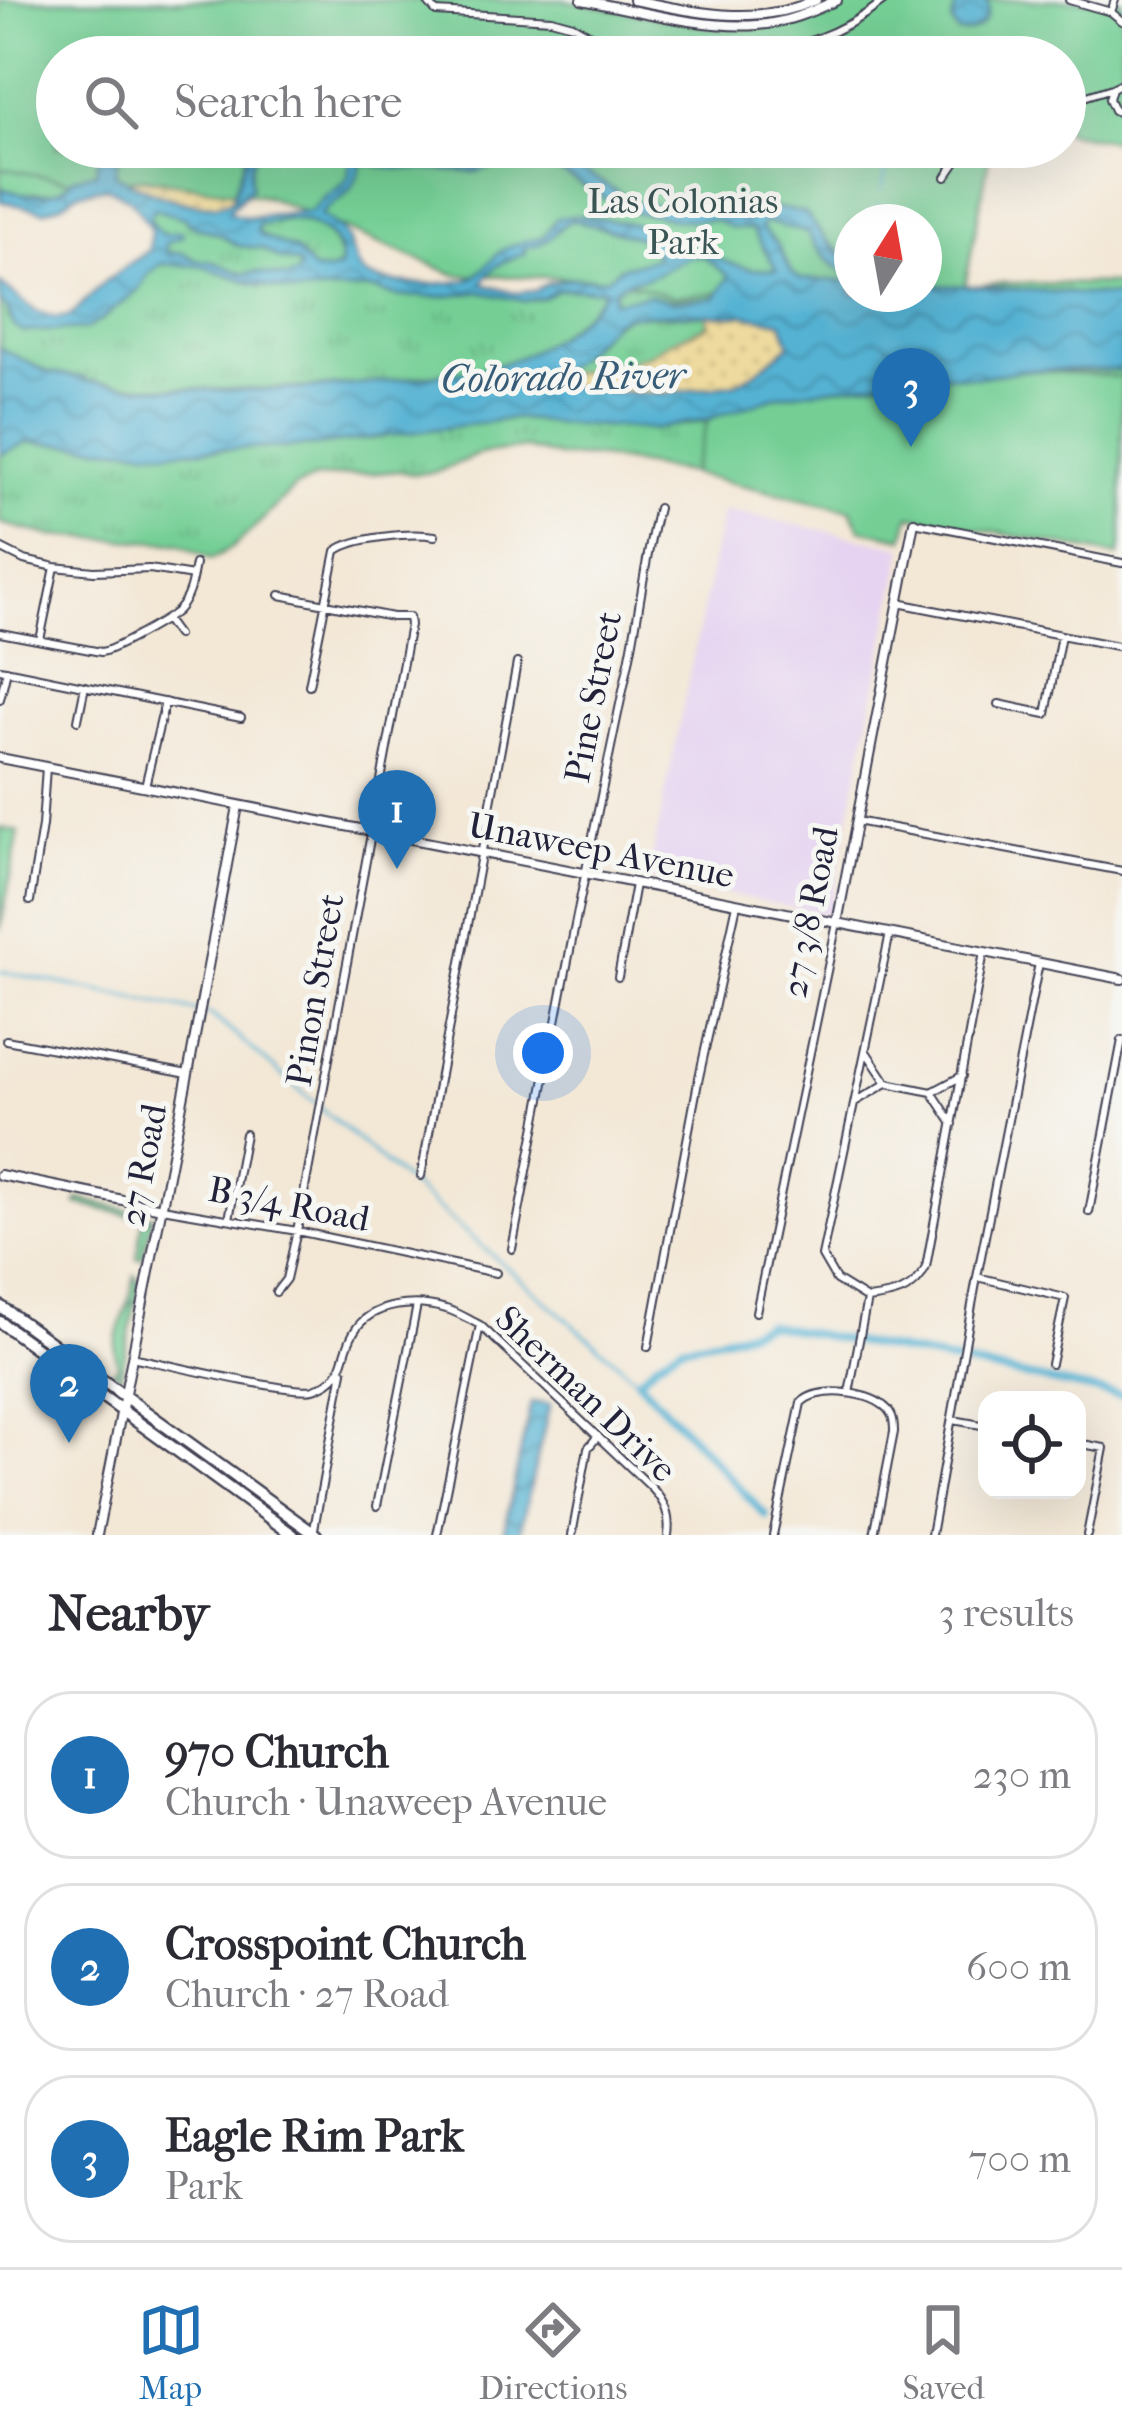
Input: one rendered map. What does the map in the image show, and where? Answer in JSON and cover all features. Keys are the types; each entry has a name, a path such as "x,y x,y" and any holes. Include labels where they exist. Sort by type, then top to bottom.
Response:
{"highway":[{"path":"0,1306 314,1534"},
{"path":"0,1322 293,1535"},
{"path":"229,1488 282,1535"},
{"path":"271,1518 314,1534"}],"main road":[{"path":"582,0 733,26 786,20 837,0"},
{"path":"633,0 746,17 816,0"},
{"name":"27 3/8 Road","path":"837,923 914,522"},
{"name":"Unaweep Avenue","path":"0,758 1122,979"},
{"name":"27 Road","path":"98,1535 238,806"},
{"name":"B 3/4 Road","path":"0,1175 162,1208"}],"street":[{"path":"426,0 436,12 550,19 593,36"},
{"path":"827,36 885,0"},
{"path":"1069,0 1111,12 1122,21"},
{"path":"1111,12 1115,0"},
{"path":"1087,96 1119,83"},
{"path":"1109,104 1109,95 1119,83"},
{"path":"1087,96 1122,114"},
{"path":"946,177 952,168"},
{"name":"Pine Street","path":"512,1249 658,508"},
{"path":"914,522 1122,563"},
{"path":"309,685 333,559 340,547 414,534 435,536"},
{"path":"0,548 55,567 94,572 150,569 193,576"},
{"path":"0,633 112,651 180,609 195,564"},
{"path":"40,641 55,567"},
{"path":"280,596 324,604"},
{"path":"898,603 1122,646"},
{"name":"Pinon Street","path":"276,1292 286,1279 298,1232 410,625 409,617 324,604"},
{"path":"166,620 177,635"},
{"path":"999,704 1046,714 1061,635"},
{"path":"421,1176 517,662"},
{"path":"0,699 3,669 241,718"},
{"path":"78,720 85,686"},
{"path":"145,787 165,702"},
{"path":"30,901 46,767"},
{"path":"856,821 1122,871"},
{"path":"618,977 635,884"},
{"path":"648,1348 737,904"},
{"name":"27 3/8 Road","path":"756,1312 837,923"},
{"path":"890,933 822,1256 836,1280 867,1299 904,1292 926,1267 984,952"},
{"path":"932,1535 1039,963"},
{"path":"6,1040 188,1074"},
{"path":"1089,1211 1122,1040"},
{"path":"866,1050 887,1083"},
{"path":"855,1102 887,1083 932,1092 962,1076"},
{"path":"932,1092 953,1125"},
{"path":"229,1219 245,1134"},
{"name":"B 3/4 Road","path":"162,1208 496,1273"},
{"path":"977,1277 1065,1298 1051,1364"},
{"path":"849,1394 867,1299"},
{"path":"314,1534 351,1336 357,1326 379,1312 405,1303 417,1305 377,1506"},
{"name":"Sherman Drive","path":"417,1305 448,1309 480,1325 663,1499 668,1535"},
{"path":"437,1535 480,1325"},
{"path":"132,1358 306,1391 327,1382 343,1367"},
{"path":"773,1535 801,1403 819,1392 878,1401 894,1424 874,1535"},
{"path":"953,1420 978,1424"},
{"path":"572,1535 588,1448 598,1436"},
{"path":"1086,1445 1104,1448 1087,1535"}],"shaded area":[{"path":"723,510 904,547 829,915 648,878"}],"green space":[{"name":"Las Colonias Park","path":"0,0 564,0 716,28 759,28 797,21 841,0 1122,0 1122,142 1086,136 1086,36 36,36 36,168 987,168 965,286 942,286 942,204 834,204 834,288 674,297 617,279 456,275 267,197 143,178 86,184 0,168"},
{"path":"0,123 36,138 36,168 80,168 88,175 57,193 18,194 0,188"},
{"path":"155,209 239,246 261,248 297,263 298,273 287,278 242,274 184,253 170,253 166,243 180,237 154,226 149,216"},
{"path":"287,219 308,223 331,238 341,266 313,270 295,250 257,230 258,225"},
{"path":"161,264 202,266 252,283 320,291 371,289 397,296 481,292 524,301 544,298 559,289 607,289 557,336 511,361 380,382 252,389 125,385 47,372 0,348 0,301 10,318 85,329 138,290"},
{"path":"730,276 715,298 671,301 648,295 613,302 615,289 629,278"},
{"path":"1122,284 1122,297 976,286"},
{"path":"631,315 707,315 709,325 617,366 547,376 578,356 610,326"},
{"path":"1027,370 1122,370 1122,421 721,478 598,457 559,457 525,448 479,454 437,472 316,478 295,487 232,548 212,559 179,543 52,536 0,523 0,455 28,442 167,451 314,446 516,418 655,429"},
{"path":"1027,370 1122,377 1119,556 910,516 904,538 860,529 851,510 692,474 708,419 779,395 936,374 979,377"},
{"path":"0,828 19,832 0,930"},
{"path":"78,1199 151,1215 143,1258 137,1258 143,1218 77,1204"},
{"path":"135,1275 140,1282 120,1378 112,1371 118,1366 116,1342 128,1302 134,1303 129,1300"}],"sand":[{"path":"115,174 238,183 232,200 205,205 157,193"},
{"path":"707,315 782,322 790,345 736,383 667,394 537,382 651,354 709,325"}],"water":[{"path":"957,0 987,0 988,13 977,28 958,33 952,22"},
{"path":"97,168 116,168 115,174 173,199 220,204 232,200 242,168 251,168 251,188 228,212 257,217 310,212 345,182 349,168 360,168 351,189 320,215 346,237 363,273 399,283 472,278 504,250 543,237 557,218 582,215 650,227 729,263 777,270 752,229 732,228 716,220 636,213 553,168 578,168 637,203 734,212 746,221 777,208 805,213 834,247 834,264 808,233 766,222 761,227 778,245 792,273 801,279 834,280 834,312 942,312 942,285 1122,297 1122,370 1027,370 979,377 935,374 779,395 708,419 655,429 516,418 314,446 167,451 28,442 0,455 0,348 47,372 126,386 252,390 379,382 510,361 556,337 606,290 559,289 544,298 524,301 481,292 440,297 397,296 370,289 297,293 202,266 161,264 138,290 85,329 23,332 14,326 0,301 0,283 35,311 56,318 70,316 104,282 149,250 151,230 139,211 107,187 77,193 44,211 0,201 0,188 29,194 50,193","holes":["154,209 184,218 239,246 261,248 297,263 298,273 287,278 243,274 184,253 170,253 166,243 183,233 163,235 151,223","287,219 308,223 333,239 340,268 313,270 295,250 257,230 259,225","573,220 640,238 657,254 651,260 621,267 605,279 572,278 514,293 483,284 494,268 526,254 523,248 545,242","703,256 729,276 715,298 671,301 648,295 613,301 621,285 689,258","675,314 745,315 782,322 790,345 736,383 667,394 538,383 570,363 616,320"]},
{"path":"389,168 490,168 477,172"},
{"path":"531,1402 550,1404 519,1535 503,1535"}],"waterway":[{"path":"882,190 887,168"},
{"path":"0,971 196,1011"},
{"path":"205,1013 638,1380"},
{"path":"766,1516 638,1380 681,1346 766,1324 1122,1396"}],"place":[{"name":"Eagle Rim Park","path":"911,447"},
{"name":"970 Church","path":"397,869"},
{"name":"Crosspoint Church","path":"69,1443"}],"water label":[{"name":"Colorado River","path":"563,377"}]}
